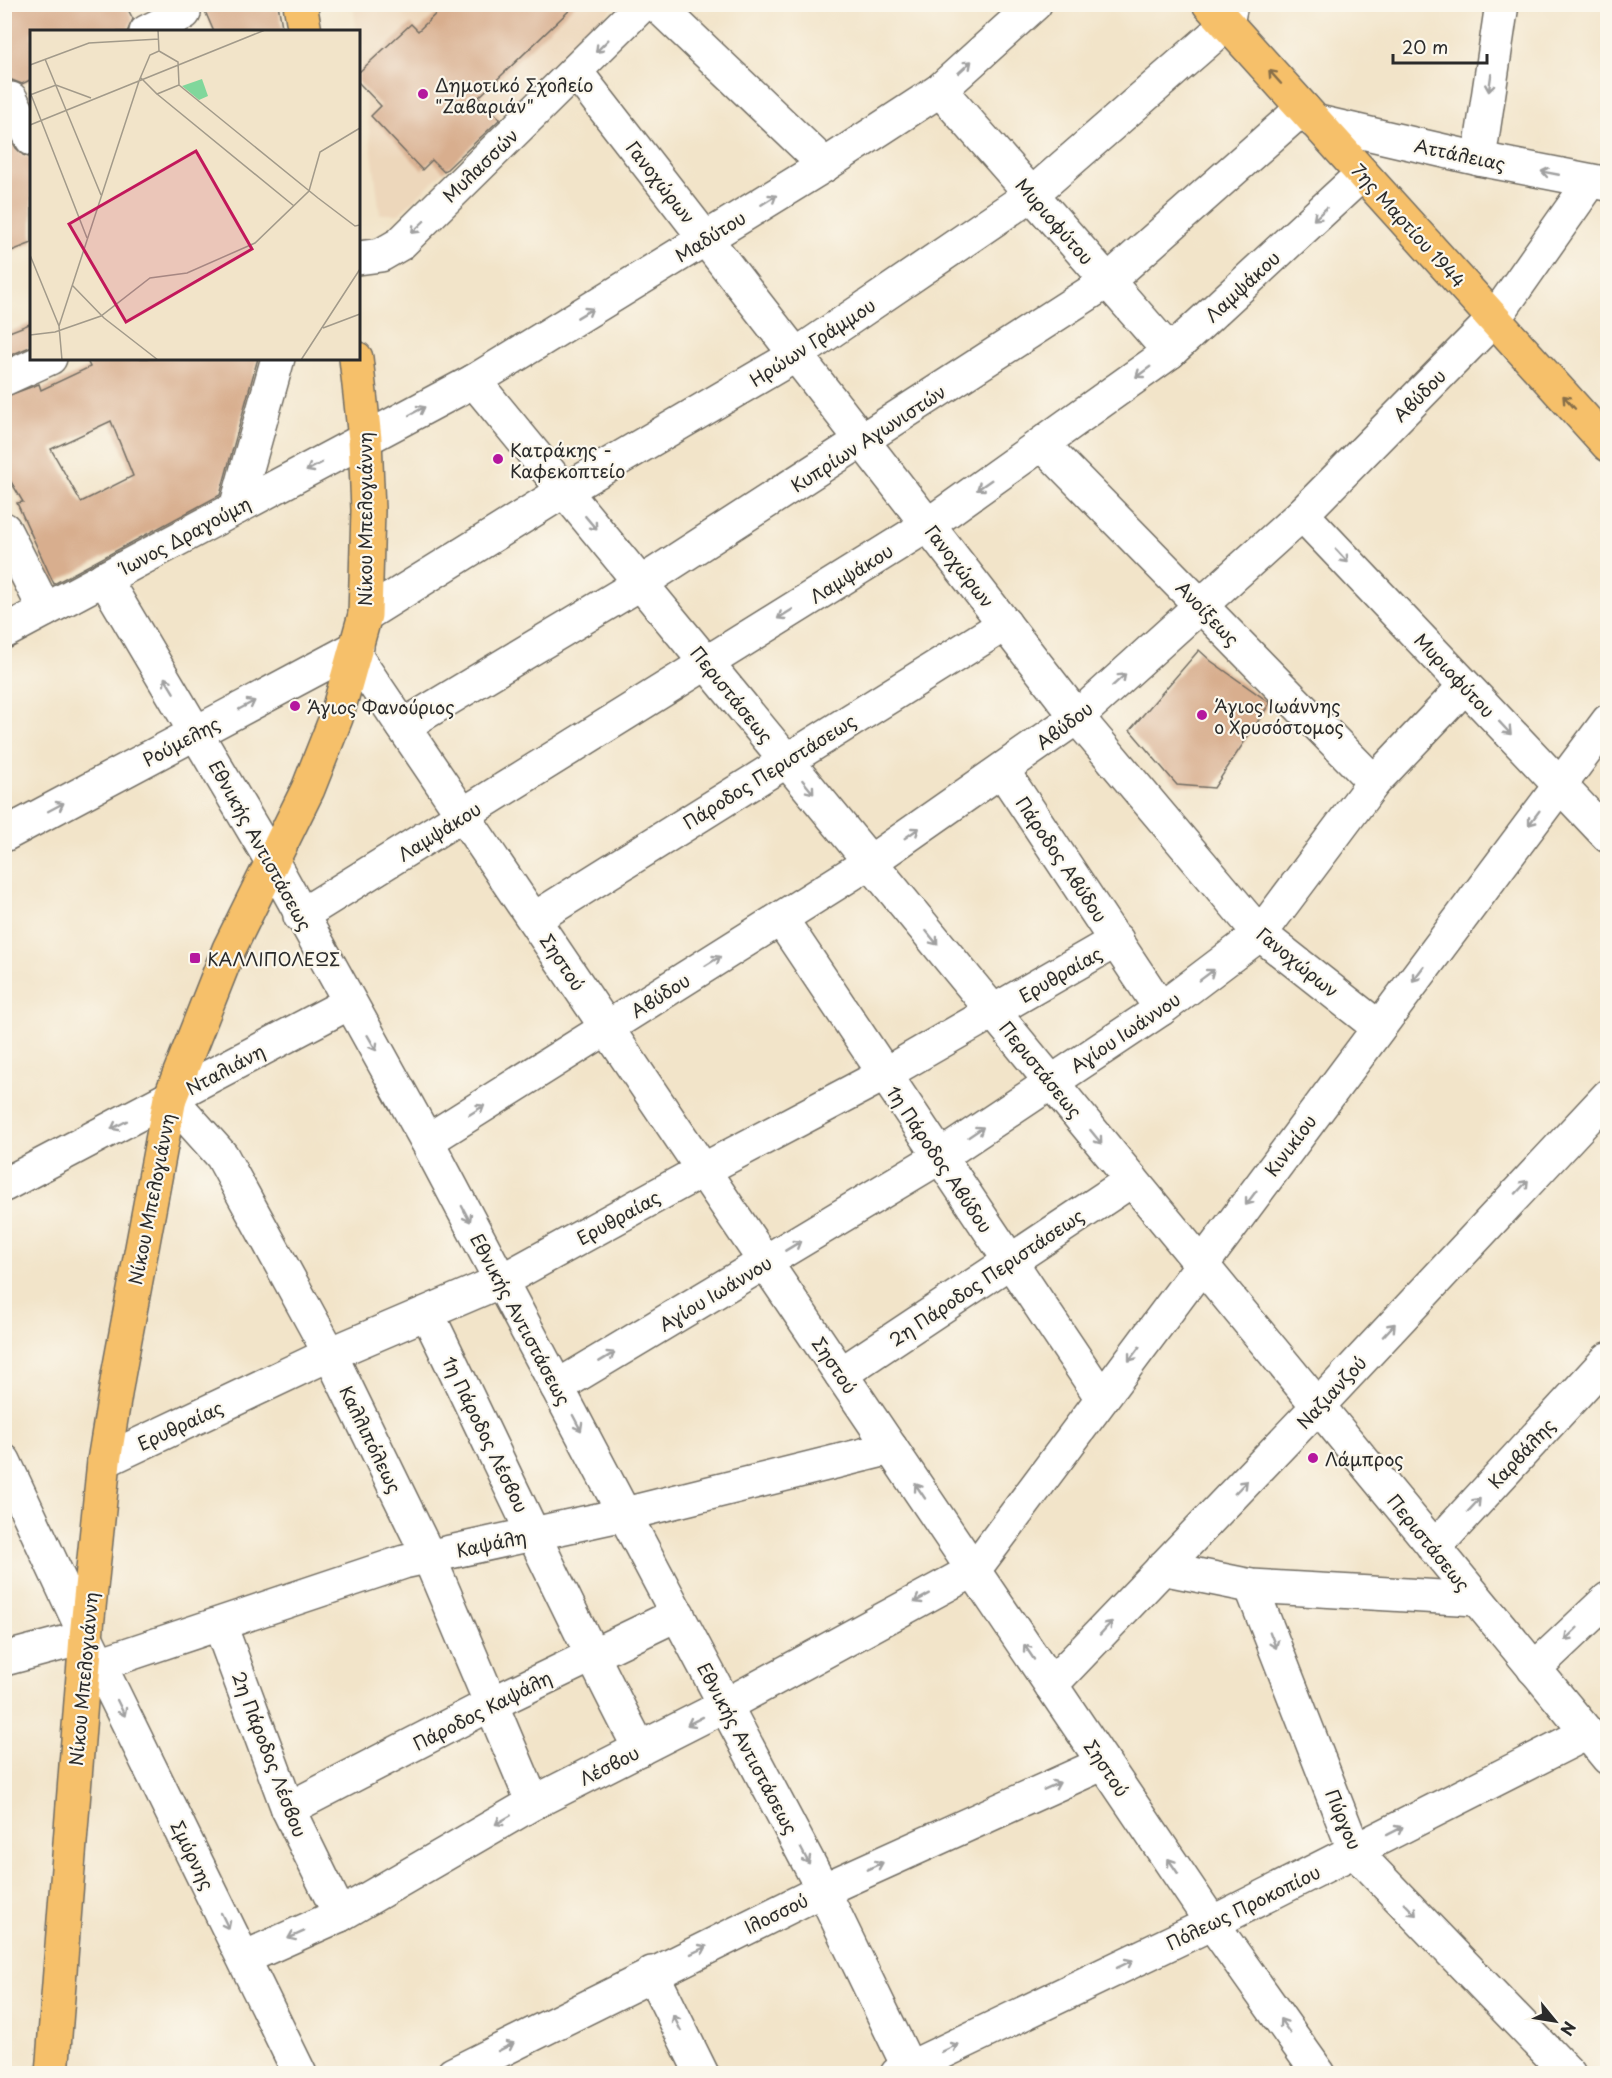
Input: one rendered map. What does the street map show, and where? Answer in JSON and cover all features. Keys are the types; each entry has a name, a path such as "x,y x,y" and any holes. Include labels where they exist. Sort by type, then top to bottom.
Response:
{"main road":[{"path":"300,4 305,30"},
{"name":"7ης Μαρτίου 1944","path":"1222,11 1308,115 1608,445"},
{"name":"Νίκου Μπελογιάννη","path":"52,2073 93,1651 104,1461 170,1098 229,949 308,789 336,718 365,615 368,510 365,439 356,360"}],"street":[{"name":"Μυλασσών","path":"360,258 381,255 400,244 643,4"},
{"path":"656,4 825,165"},
{"name":"Μαδύτου","path":"365,439 474,381 825,165 940,90 1035,4"},
{"path":"1479,159 1502,4"},
{"name":"Ηρώων Γράμμου","path":"365,615 564,490 796,355 1032,194 1222,11"},
{"path":"151,30 185,16"},
{"name":"Γανοχώρων","path":"576,72 1077,717 1260,934 1378,1027"},
{"name":"Μυριοφύτου","path":"940,90 1170,352"},
{"path":"16,97 30,134"},
{"name":"Αττάλειας","path":"1308,115 1479,159 1599,183"},
{"name":"Κυπρίων Αγωνιστών","path":"403,726 641,584 1108,281 1308,115"},
{"name":"Λαμψάκου","path":"300,916 928,525 1170,352 1362,174"},
{"name":"Αβύδου","path":"427,1141 870,862 1077,717 1302,514 1494,319 1599,183"},
{"path":"4,379 46,360"},
{"path":"236,508 277,360"},
{"name":"Περιστάσεως","path":"474,381 1608,1758"},
{"name":"Ίωνος Δραγούμη","path":"4,632 365,439"},
{"name":"Ανοίξεως","path":"1042,444 1374,782"},
{"name":"Μυριοφύτου","path":"1302,514 1608,836"},
{"path":"4,530 45,610"},
{"name":"Εθνικής Αντιστάσεως","path":"104,578 273,863 300,916 427,1141 823,1890 906,2071"},
{"name":"Πάροδος Περιστάσεως","path":"534,919 1005,624"},
{"name":"Ρούμελης","path":"4,835 197,732 356,651"},
{"name":"Σηστού","path":"356,651 403,726 1212,1923 1319,2073"},
{"name":"Αγίου Ιωάννου","path":"557,1387 938,1158 1161,1010 1260,934 1374,782 1465,686"},
{"name":"Κινικίου","path":"974,1570 1608,721"},
{"name":"Πάροδος Αβύδου","path":"1002,770 1117,940 1161,1010"},
{"name":"1η Πάροδος Αβύδου","path":"781,919 938,1158 1102,1398"},
{"name":"Ερυθραίας","path":"104,1461 330,1354 501,1281 703,1170 883,1075 1117,940"},
{"name":"Νταλιάνη","path":"4,1185 349,1003"},
{"name":"Ναζιανζού","path":"1051,1685 1318,1406 1608,1096"},
{"name":"Καλλιπόλεως","path":"170,1098 222,1156 330,1354 429,1557 533,1803"},
{"name":"2η Πάροδος Περιστάσεως","path":"841,1374 1132,1180"},
{"name":"1η Πάροδος Λέσβου","path":"427,1313 536,1534 592,1656 640,1749"},
{"name":"Καρβάλης","path":"1434,1548 1608,1359"},
{"name":"Καψάλη","path":"4,1659 93,1651 220,1624 404,1562 625,1514 891,1448"},
{"name":"Σμύρνης","path":"4,1461 93,1651 300,2073"},
{"path":"1162,1568 1251,1586 1476,1599"},
{"name":"Λέσβου","path":"244,1958 340,1915 533,1803 726,1705 974,1570"},
{"name":"Πύργου","path":"1251,1586 1355,1852 1569,2073"},
{"path":"1534,1670 1608,1599"},
{"name":"Πάροδος Καψάλη","path":"288,1809 491,1704 678,1614"},
{"name":"2η Πάροδος Λέσβου","path":"220,1624 288,1809 340,1915"},
{"name":"Πόλεως Προκοπίου","path":"906,2071 1212,1923 1587,1733"},
{"name":"Ιλοσσού","path":"453,2073 823,1890 1104,1763"},
{"path":"652,1973 702,2073"}],"shaded area":[{"path":"613,4 615,6 399,214 380,214 360,59 360,30 356,30 353,5"}],"building":[{"path":"4,4 125,4 133,19 128,30 30,30 30,80 22,84 12,80 4,82"},
{"path":"202,4 278,4 283,30 213,30"},
{"name":"Δημοτικό Σχολείο \"Ζαβαριάν\"","path":"446,4 576,4 479,97 500,119 444,172 432,160 422,170 371,116 381,106 360,84 360,71 411,24 418,31"},
{"path":"4,127 16,148 23,155 30,157 30,244 4,254"},
{"path":"30,324 30,347 4,358 4,334"},
{"path":"87,360 257,360 220,495 54,584 17,503 23,502 4,470 4,397 39,384 41,390 90,367","holes":["111,421 133,476 81,502 51,449"]},
{"name":"Άγιος Ιωάννης ο Χρυσόστομος","path":"1199,650 1270,703 1214,788 1177,785 1130,730"}],"place":[{"name":"Δημοτικό Σχολείο \"Ζαβαριάν\"","path":"423,94"},
{"name":"Κατράκης - Καφεκοπτείο","path":"498,459"},
{"name":"Άγιος Φανούριος","path":"295,706"},
{"name":"Άγιος Ιωάννης ο Χρυσόστομος","path":"1202,715"},
{"name":"ΚΑΛΛΙΠΟΛΕΩΣ","path":"195,958"},
{"name":"Λάμπρος","path":"1313,1458"}]}
